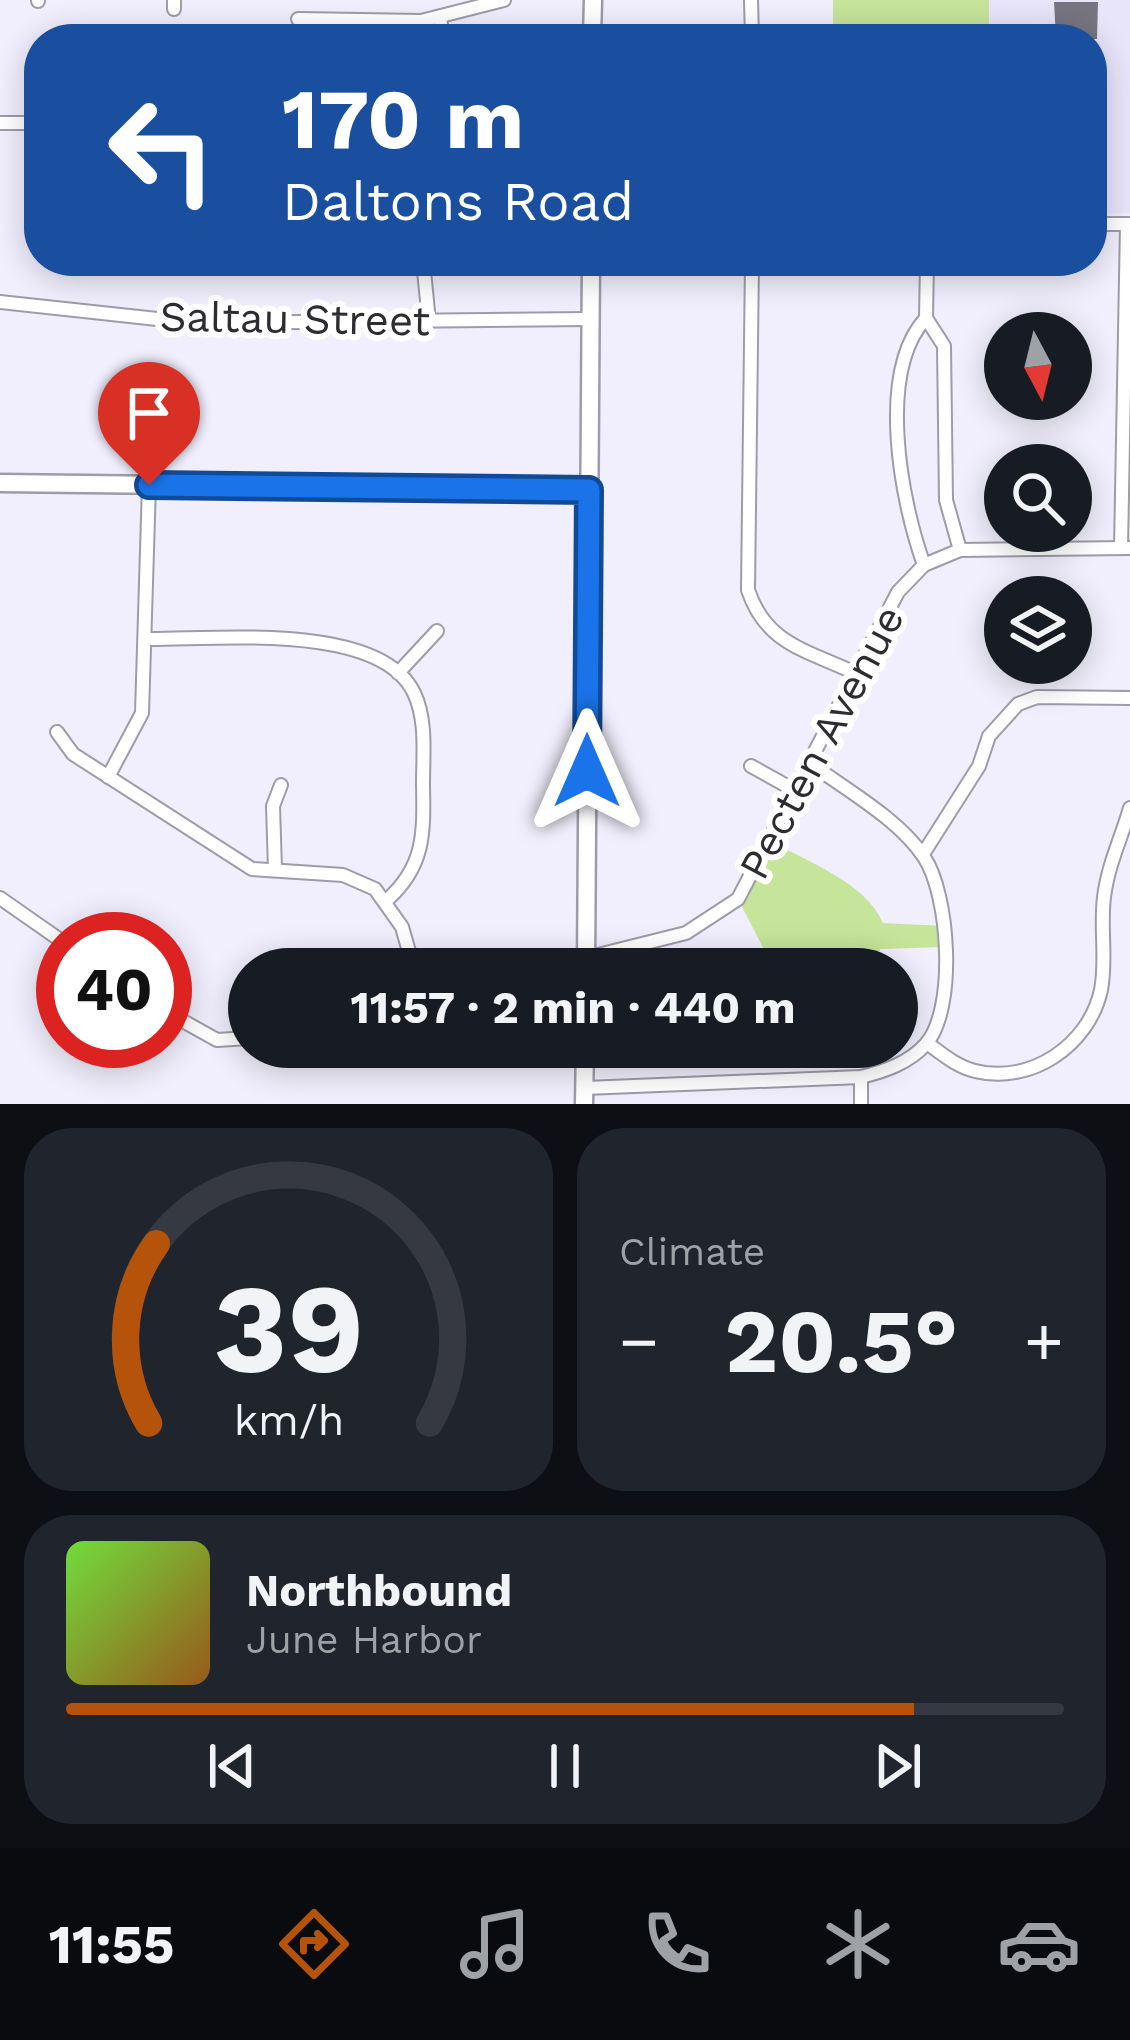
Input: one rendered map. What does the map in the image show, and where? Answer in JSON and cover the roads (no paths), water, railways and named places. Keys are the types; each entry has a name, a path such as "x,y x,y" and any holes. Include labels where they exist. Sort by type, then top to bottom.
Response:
{"street":[{"path":"298,19 344,23 440,17 496,1"},
{"path":"440,17 441,24"},
{"path":"1126,548 1128,224"},
{"path":"424,276 429,321"},
{"path":"586,948 591,276"},
{"path":"752,276 748,590 758,619 778,637 855,673"},
{"path":"927,276 926,318 944,346 946,500 960,550"},
{"name":"Saltau Street","path":"0,302 194,323 590,320"},
{"path":"924,565 906,516 901,476 900,362 908,338 926,318"},
{"path":"0,483 589,490"},
{"path":"108,777 142,713 149,485"},
{"name":"Pecten Avenue","path":"636,948 686,933 714,919 738,899 757,871 898,592 924,565 960,550 1126,548"},
{"path":"398,673 437,631"},
{"path":"146,639 360,648 407,681 422,716 424,830 418,865 386,900"},
{"path":"923,854 979,766 989,736 1018,704 1037,697 1130,698"},
{"path":"58,731 73,754 252,869 343,874 386,900 411,948"},
{"path":"585,1096 861,1077 890,1070 927,1043 943,1007 944,914 938,884 923,854 810,763"},
{"path":"751,766 796,791"},
{"path":"275,869 273,806 281,785"},
{"path":"927,1043 956,1064 993,1073 1039,1064 1078,1039 1101,987 1104,898 1130,808"},
{"path":"0,898 36,923"},
{"path":"192,1026 217,1040 228,1039"},
{"path":"861,1077 861,1104"}]}
